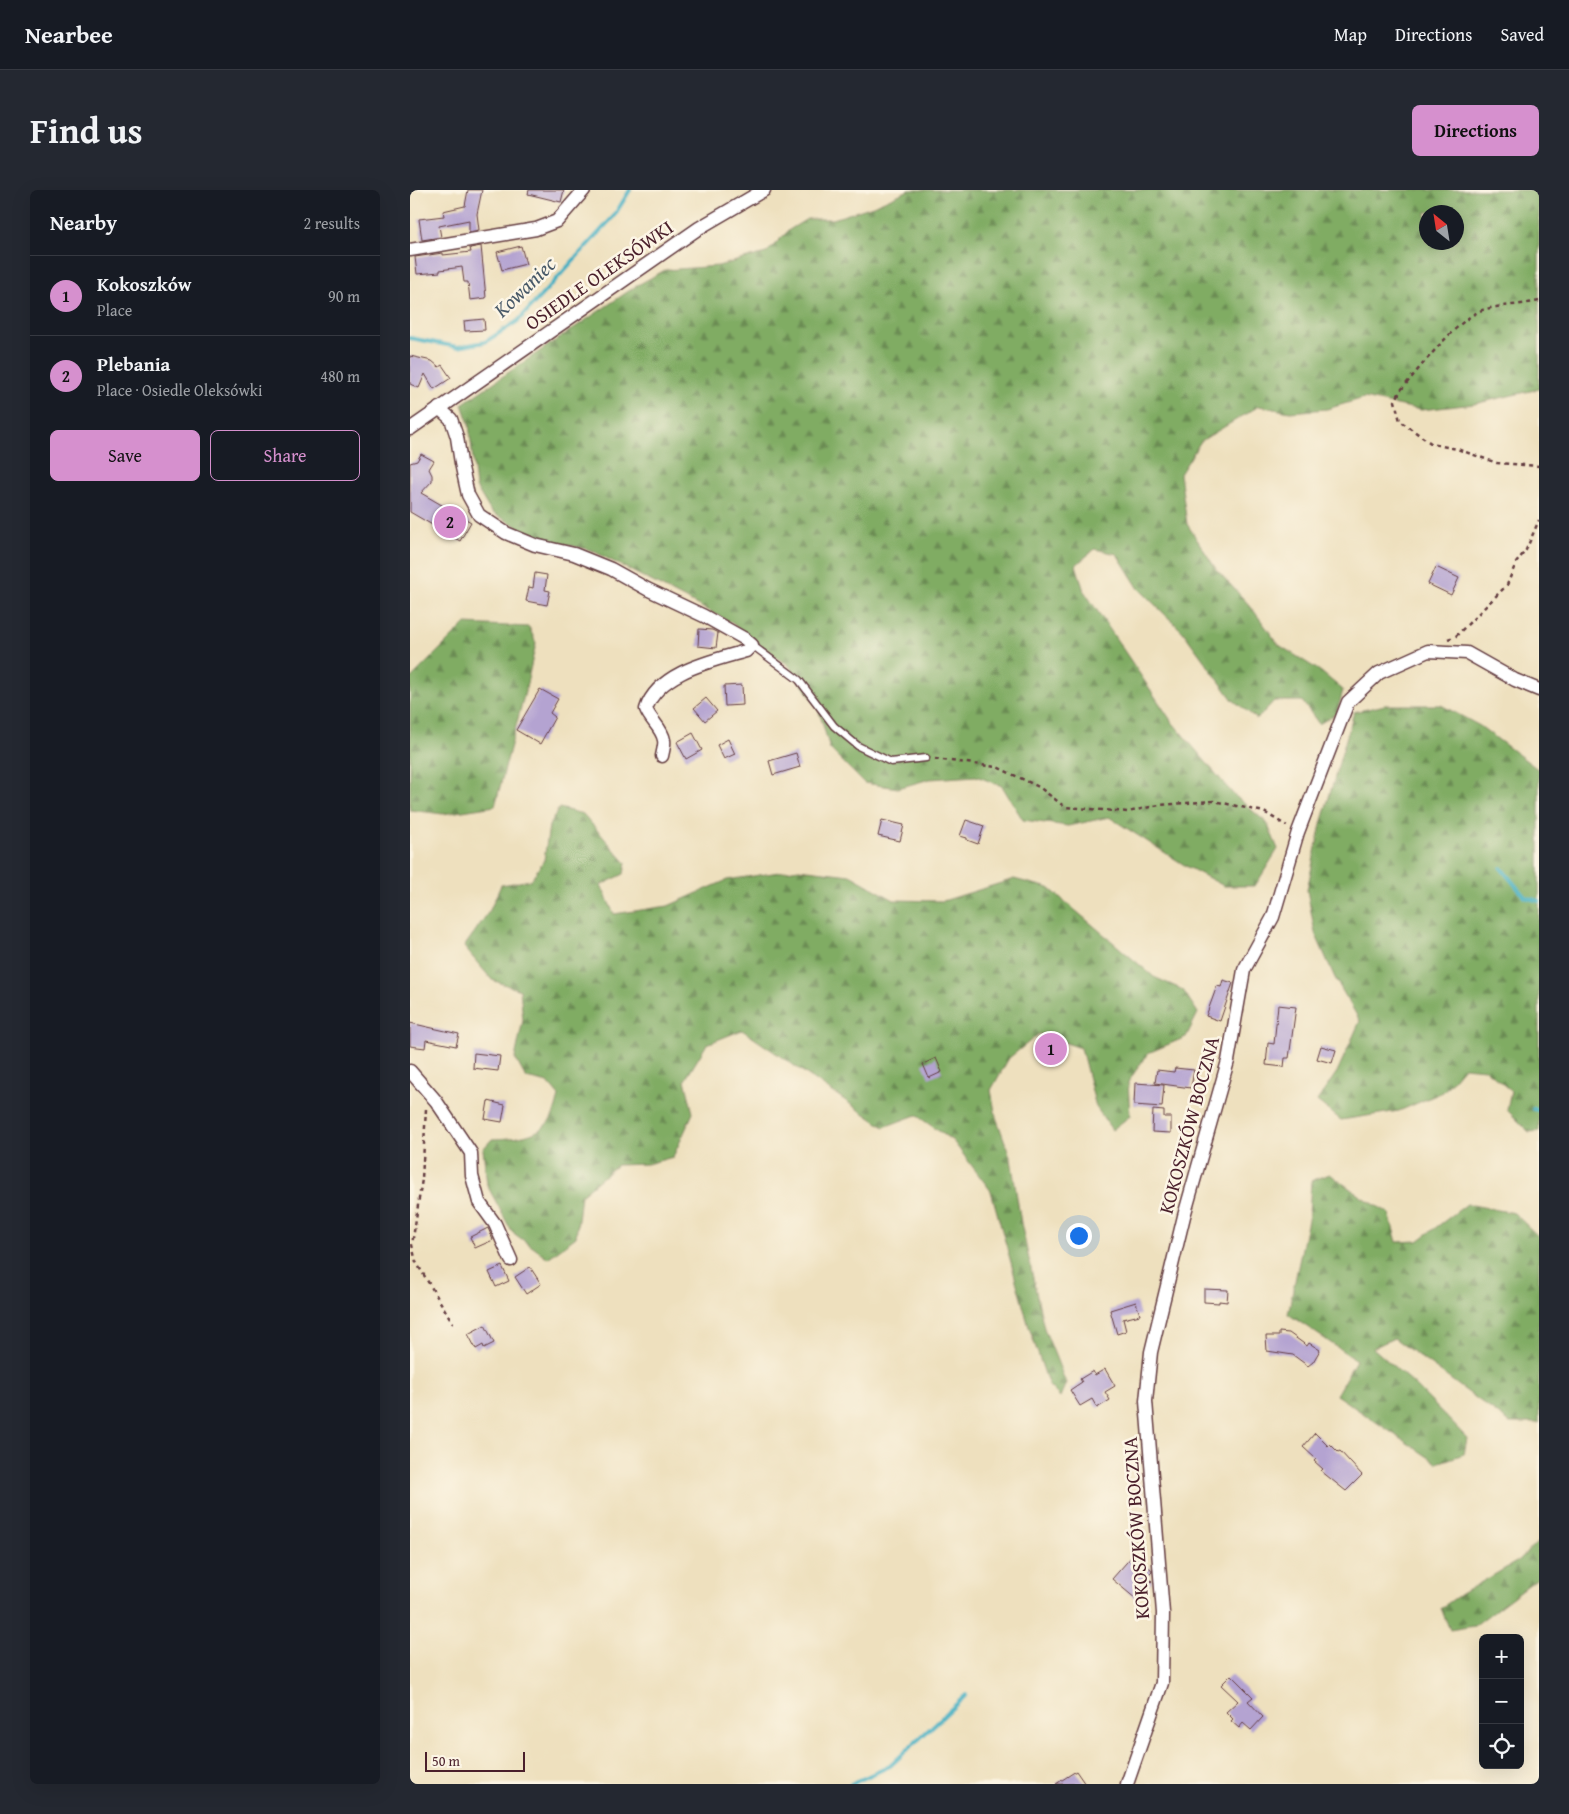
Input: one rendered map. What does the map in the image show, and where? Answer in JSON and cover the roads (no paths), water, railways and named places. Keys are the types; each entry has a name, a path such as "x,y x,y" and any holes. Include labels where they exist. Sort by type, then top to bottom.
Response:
{"street":[{"path":"410,250 536,229 557,221 584,190"},
{"name":"OSIEDLE OLEKSÓWKI","path":"410,429 699,228 764,190"},
{"path":"440,408 451,420 457,436 460,463 468,495 479,515 506,533 535,545 574,554 611,569 648,590 704,616 745,639 752,645 746,651 689,668 655,691 648,701 646,709 665,740 662,756"},
{"name":"KOKOSZKÓW BOCZNA","path":"1127,1784 1162,1683 1163,1613 1146,1401 1151,1352 1184,1216 1228,1060 1244,970 1273,917 1298,832 1348,702 1378,673 1428,651 1467,653 1515,680 1539,690"},
{"path":"410,1071 427,1090 471,1153 472,1176 479,1202 495,1224 511,1260"}],"lane":[{"path":"752,645 799,680 834,726 858,746 891,762 926,758"}],"waterway":[{"name":"Kowaniec","path":"410,338 458,347 485,342 518,321 614,216 630,190"},
{"path":"1501,868 1525,897 1539,901"},
{"path":"1533,1109 1539,1110"},
{"path":"851,1784 890,1766 966,1695"}],"place":[{"name":"Plebania","path":"450,522"},
{"name":"Kokoszków","path":"1051,1049"}]}
